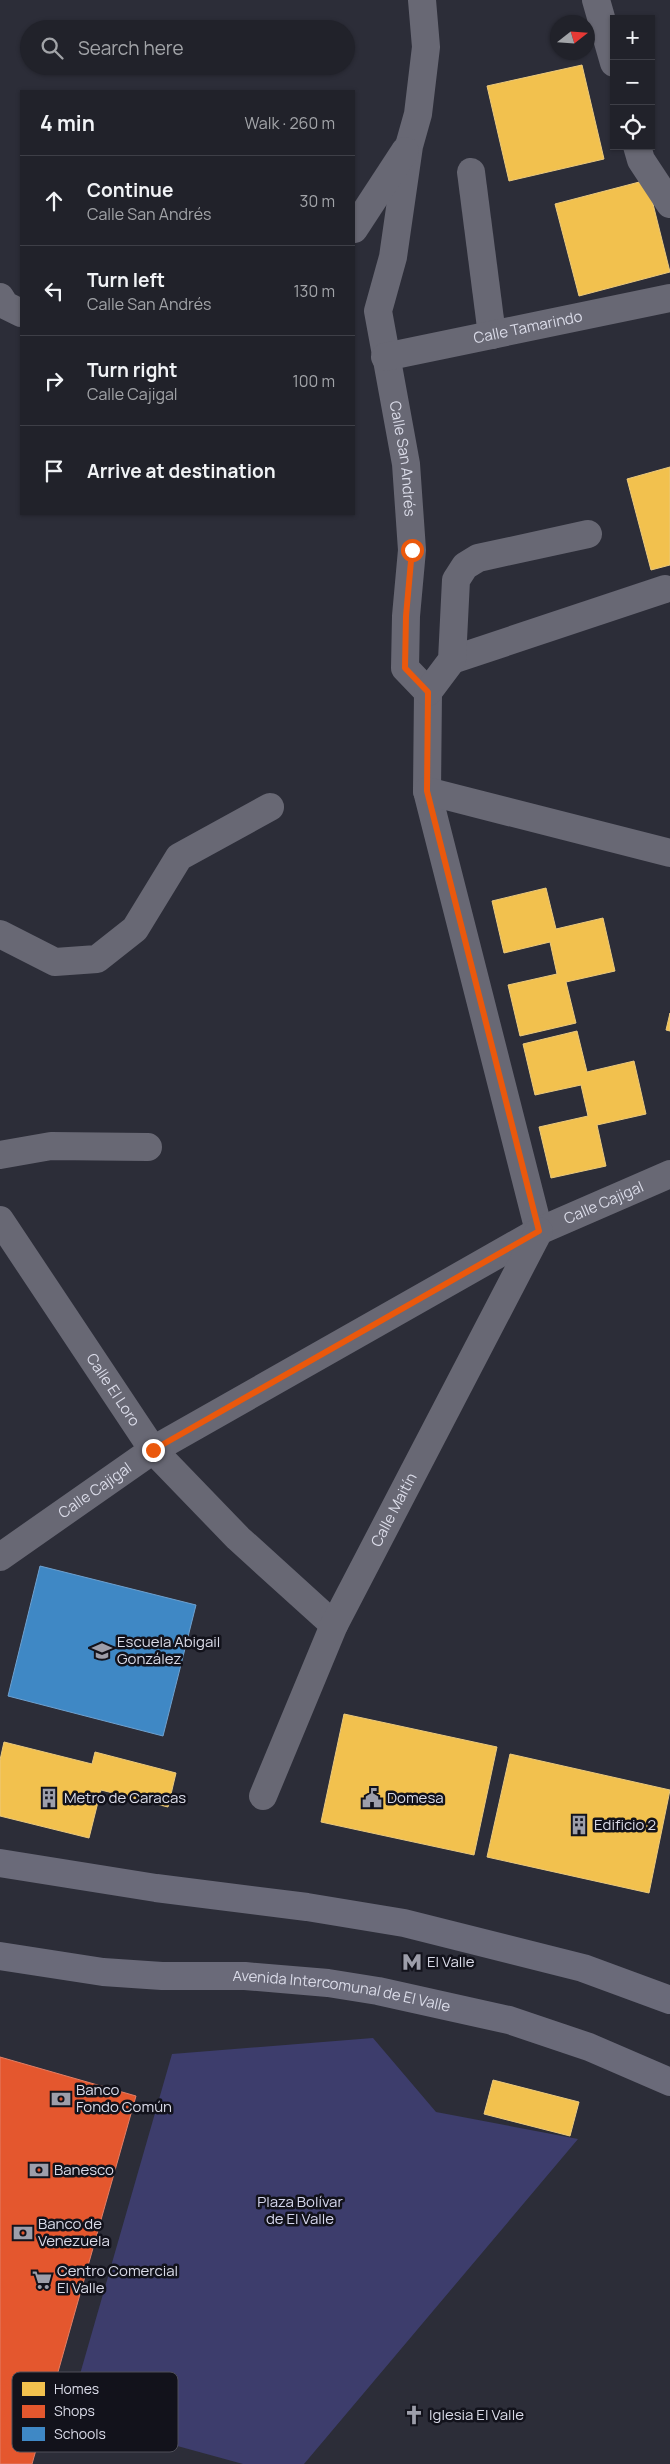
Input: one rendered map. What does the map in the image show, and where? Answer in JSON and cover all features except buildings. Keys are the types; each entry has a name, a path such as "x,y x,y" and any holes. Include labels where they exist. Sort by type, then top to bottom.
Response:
{"main road":[{"path":"0,1863 156,1888 307,1907 404,1923 583,1968 670,2000"},
{"name":"Avenida Intercomunal de El Valle","path":"0,1956 103,1972 162,1976 245,1976 328,1983 378,1992 509,2020 589,2047 670,2082"}],"street":[{"name":"Calle San Andrés","path":"422,0 426,47 418,114 409,146 393,257 378,311 406,464 412,550 406,616 405,668 428,692"},
{"path":"596,0 613,60"},
{"path":"355,227 409,146"},
{"path":"638,150 641,160 670,204"},
{"path":"471,172 492,335"},
{"path":"0,297 6,305 20,312"},
{"name":"Calle Tamarindo","path":"385,356 670,298"},
{"path":"539,1231 427,791 428,692 452,660 456,580 465,566 478,558 588,534"},
{"path":"452,660 665,589"},
{"path":"427,791 670,853"},
{"path":"0,934 55,962 98,959 135,929 179,857 270,806"},
{"path":"0,1155 51,1146 148,1147"},
{"name":"Calle Cajigal","path":"0,1557 17,1543 153,1450 539,1231 670,1174"},
{"name":"Calle El Loro","path":"0,1220 153,1450 238,1538 334,1625"},
{"name":"Calle Maitín","path":"263,1796 334,1625 539,1231"}],"green space":[{"name":"Plaza Bolívar de El Valle","path":"373,2038 436,2112 578,2139 304,2464 243,2464 178,2446 178,2372 81,2372 172,2054"}],"place":[{"name":"Escuela Abigail González","path":"102,1651"},
{"name":"Metro de Caracas","path":"49,1798"},
{"name":"Domesa","path":"372,1798"},
{"name":"Edificio 2","path":"579,1825"},
{"name":"El Valle","path":"412,1962"},
{"name":"Banco Fondo Común","path":"61,2099"},
{"name":"Banesco","path":"39,2170"},
{"name":"Banco de Venezuela","path":"23,2233"},
{"name":"Centro Comercial El Valle","path":"42,2280"},
{"name":"Iglesia El Valle","path":"414,2415"}],"route":[{"path":"153,1450 539,1231 427,791 428,692 405,668 406,616 412,550"}]}
